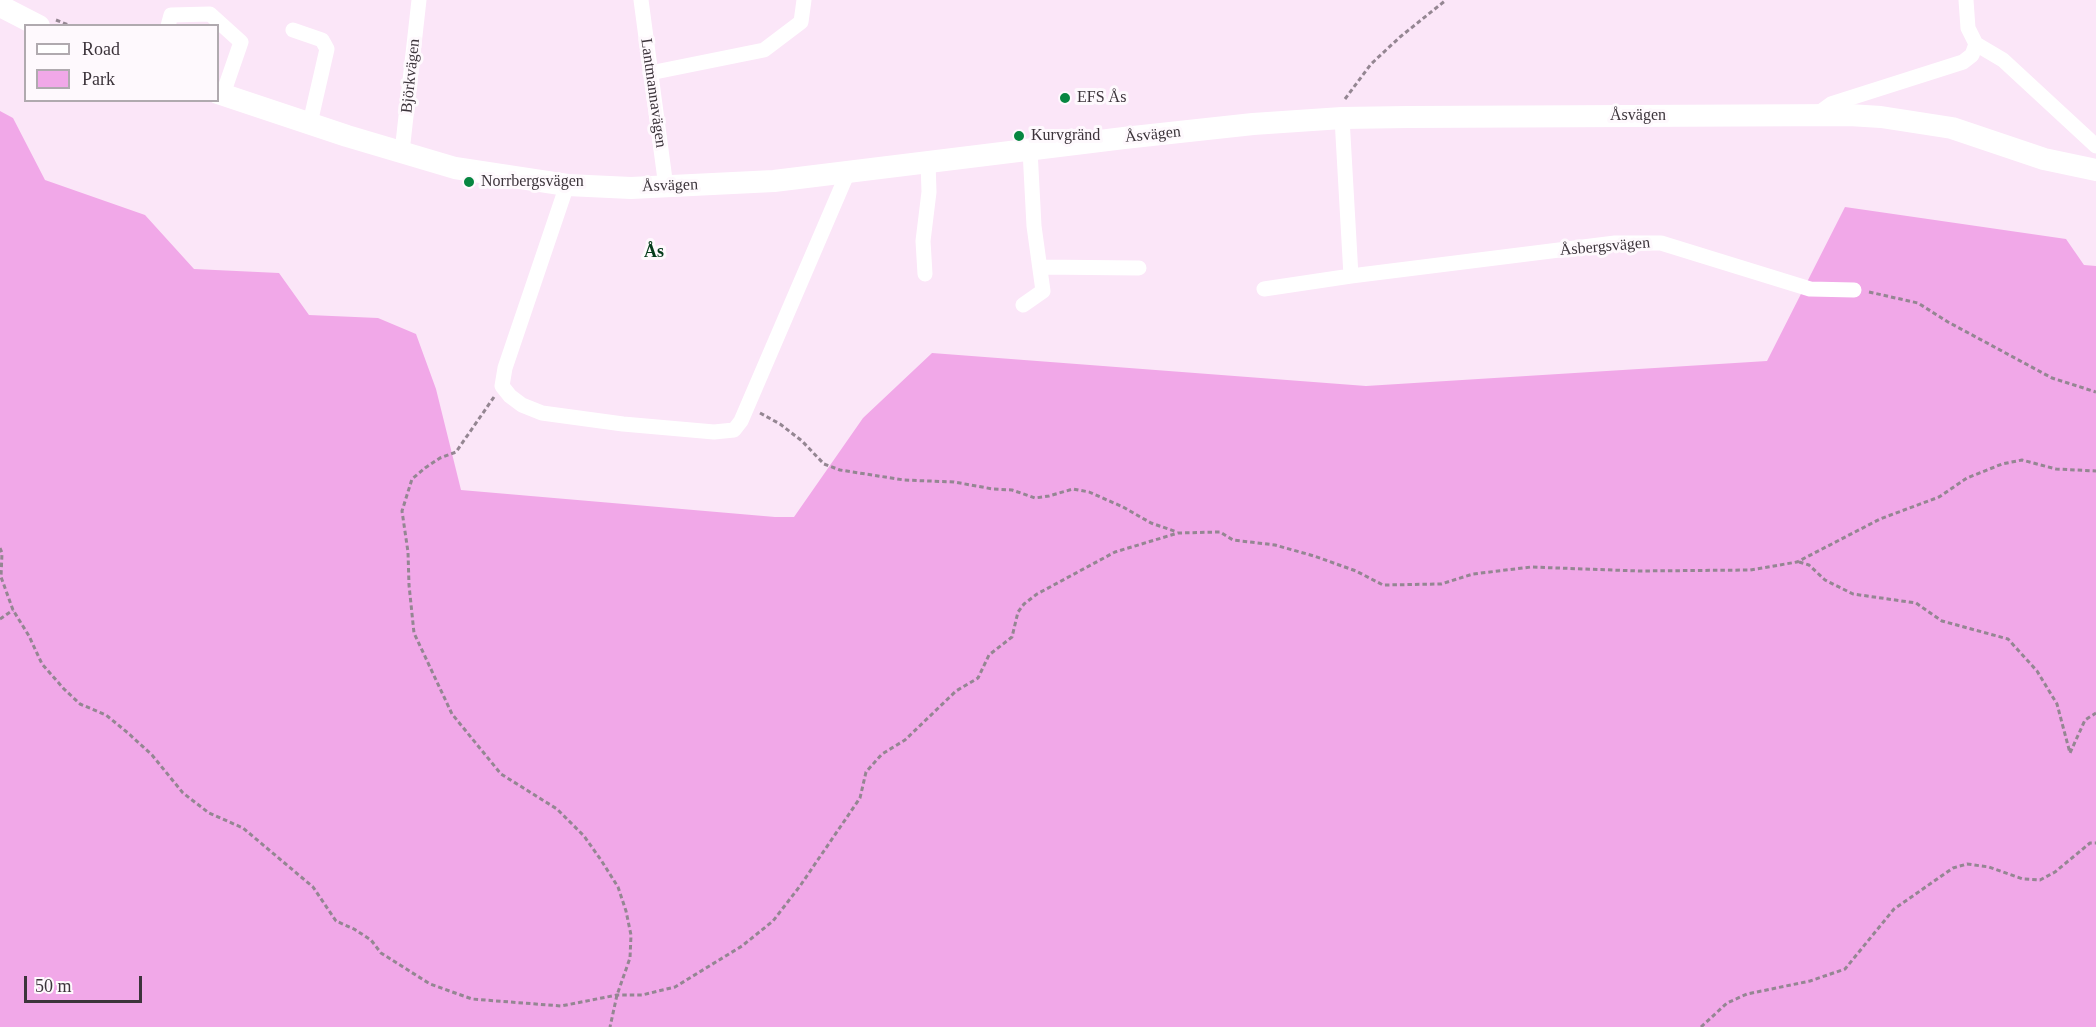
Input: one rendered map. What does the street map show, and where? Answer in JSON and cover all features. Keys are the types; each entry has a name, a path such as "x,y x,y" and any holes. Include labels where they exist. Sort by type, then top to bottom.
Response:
{"street":[{"name":"Björkvägen","path":"402,152 419,0"},
{"name":"Lantmannavägen","path":"641,0 666,187"},
{"path":"650,73 764,50 801,22 804,0"},
{"path":"1966,0 1968,28 1976,44 2003,60 2096,146"},
{"path":"0,6 35,24"},
{"path":"169,24 171,15 210,14 242,42 220,93"},
{"path":"293,30 322,40 327,49 310,123"},
{"path":"1816,115 1831,104 1963,62 1972,55 1976,44"},
{"name":"Åsvägen","path":"220,93 455,168 567,185 666,187 774,181 1253,124 1342,118 1859,116 1915,121 1952,128 2044,159 2096,170"},
{"path":"1342,118 1351,276"},
{"path":"1023,305 1043,291 1034,226 1030,150"},
{"path":"925,274 923,241 929,192 928,162"},
{"path":"567,185 505,368 502,386 522,405 542,413 623,424 714,432 734,430 741,421 848,172"},
{"name":"Åsbergsvägen","path":"1264,289 1615,243 1661,243 1810,289 1854,290"},
{"path":"1040,267 1139,268"}],"path":[{"path":"1342,118 1342,103 1371,64 1446,0"},
{"path":"1854,290 1918,303 1948,322 2052,378 2096,393"},
{"path":"502,386 456,452 440,458 412,479 402,511 408,552 414,633 452,714 501,774 557,809 584,836 618,887 631,935 630,958 617,995 610,1027"},
{"path":"748,406 780,424 802,441 824,464 840,470 904,480 954,482 1012,490 1035,498 1073,489 1089,492 1151,523 1178,533"},
{"path":"0,548 2,553 1,577 13,610 42,664 80,705 106,715 152,755 183,793 209,813 243,828 313,887 336,921 371,940 381,953 430,984 472,999 561,1006 617,995 642,995 675,987 742,946 774,921 860,798 866,772 882,754 905,740 956,691 978,678 989,655 1012,637 1018,612 1024,604 1037,594 1115,552 1178,533 1220,532 1233,540 1275,545 1356,571 1383,585 1441,584 1473,574 1531,567 1639,571 1750,570 1797,562 1880,519 1939,497 1967,478 2002,464 2022,460 2056,469 2096,471"},
{"path":"1797,562 1809,565 1825,580 1853,594 1916,603 1942,621 2008,639 2037,671 2057,704 2070,753 2085,720 2096,713"},
{"path":"0,619 13,610"},
{"path":"1701,1027 1728,1003 1747,994 1809,981 1845,969 1894,909 1953,868 1968,864 1989,867 2024,879 2040,880 2055,872 2090,843 2096,843"}],"green space":[{"path":"0,111 13,118 45,180 145,215 194,269 279,273 309,315 378,318 416,334 436,389 461,490 775,517 794,517 863,418 932,353 1366,386 1767,361 1845,207 2066,239 2084,265 2096,266 2096,1027 0,1027"}],"place":[{"name":"EFS Ås","path":"1065,98"},
{"name":"Kurvgränd","path":"1019,136"},
{"name":"Norrbergsvägen","path":"469,182"}],"district":[{"name":"Ås","path":"654,252"}]}
